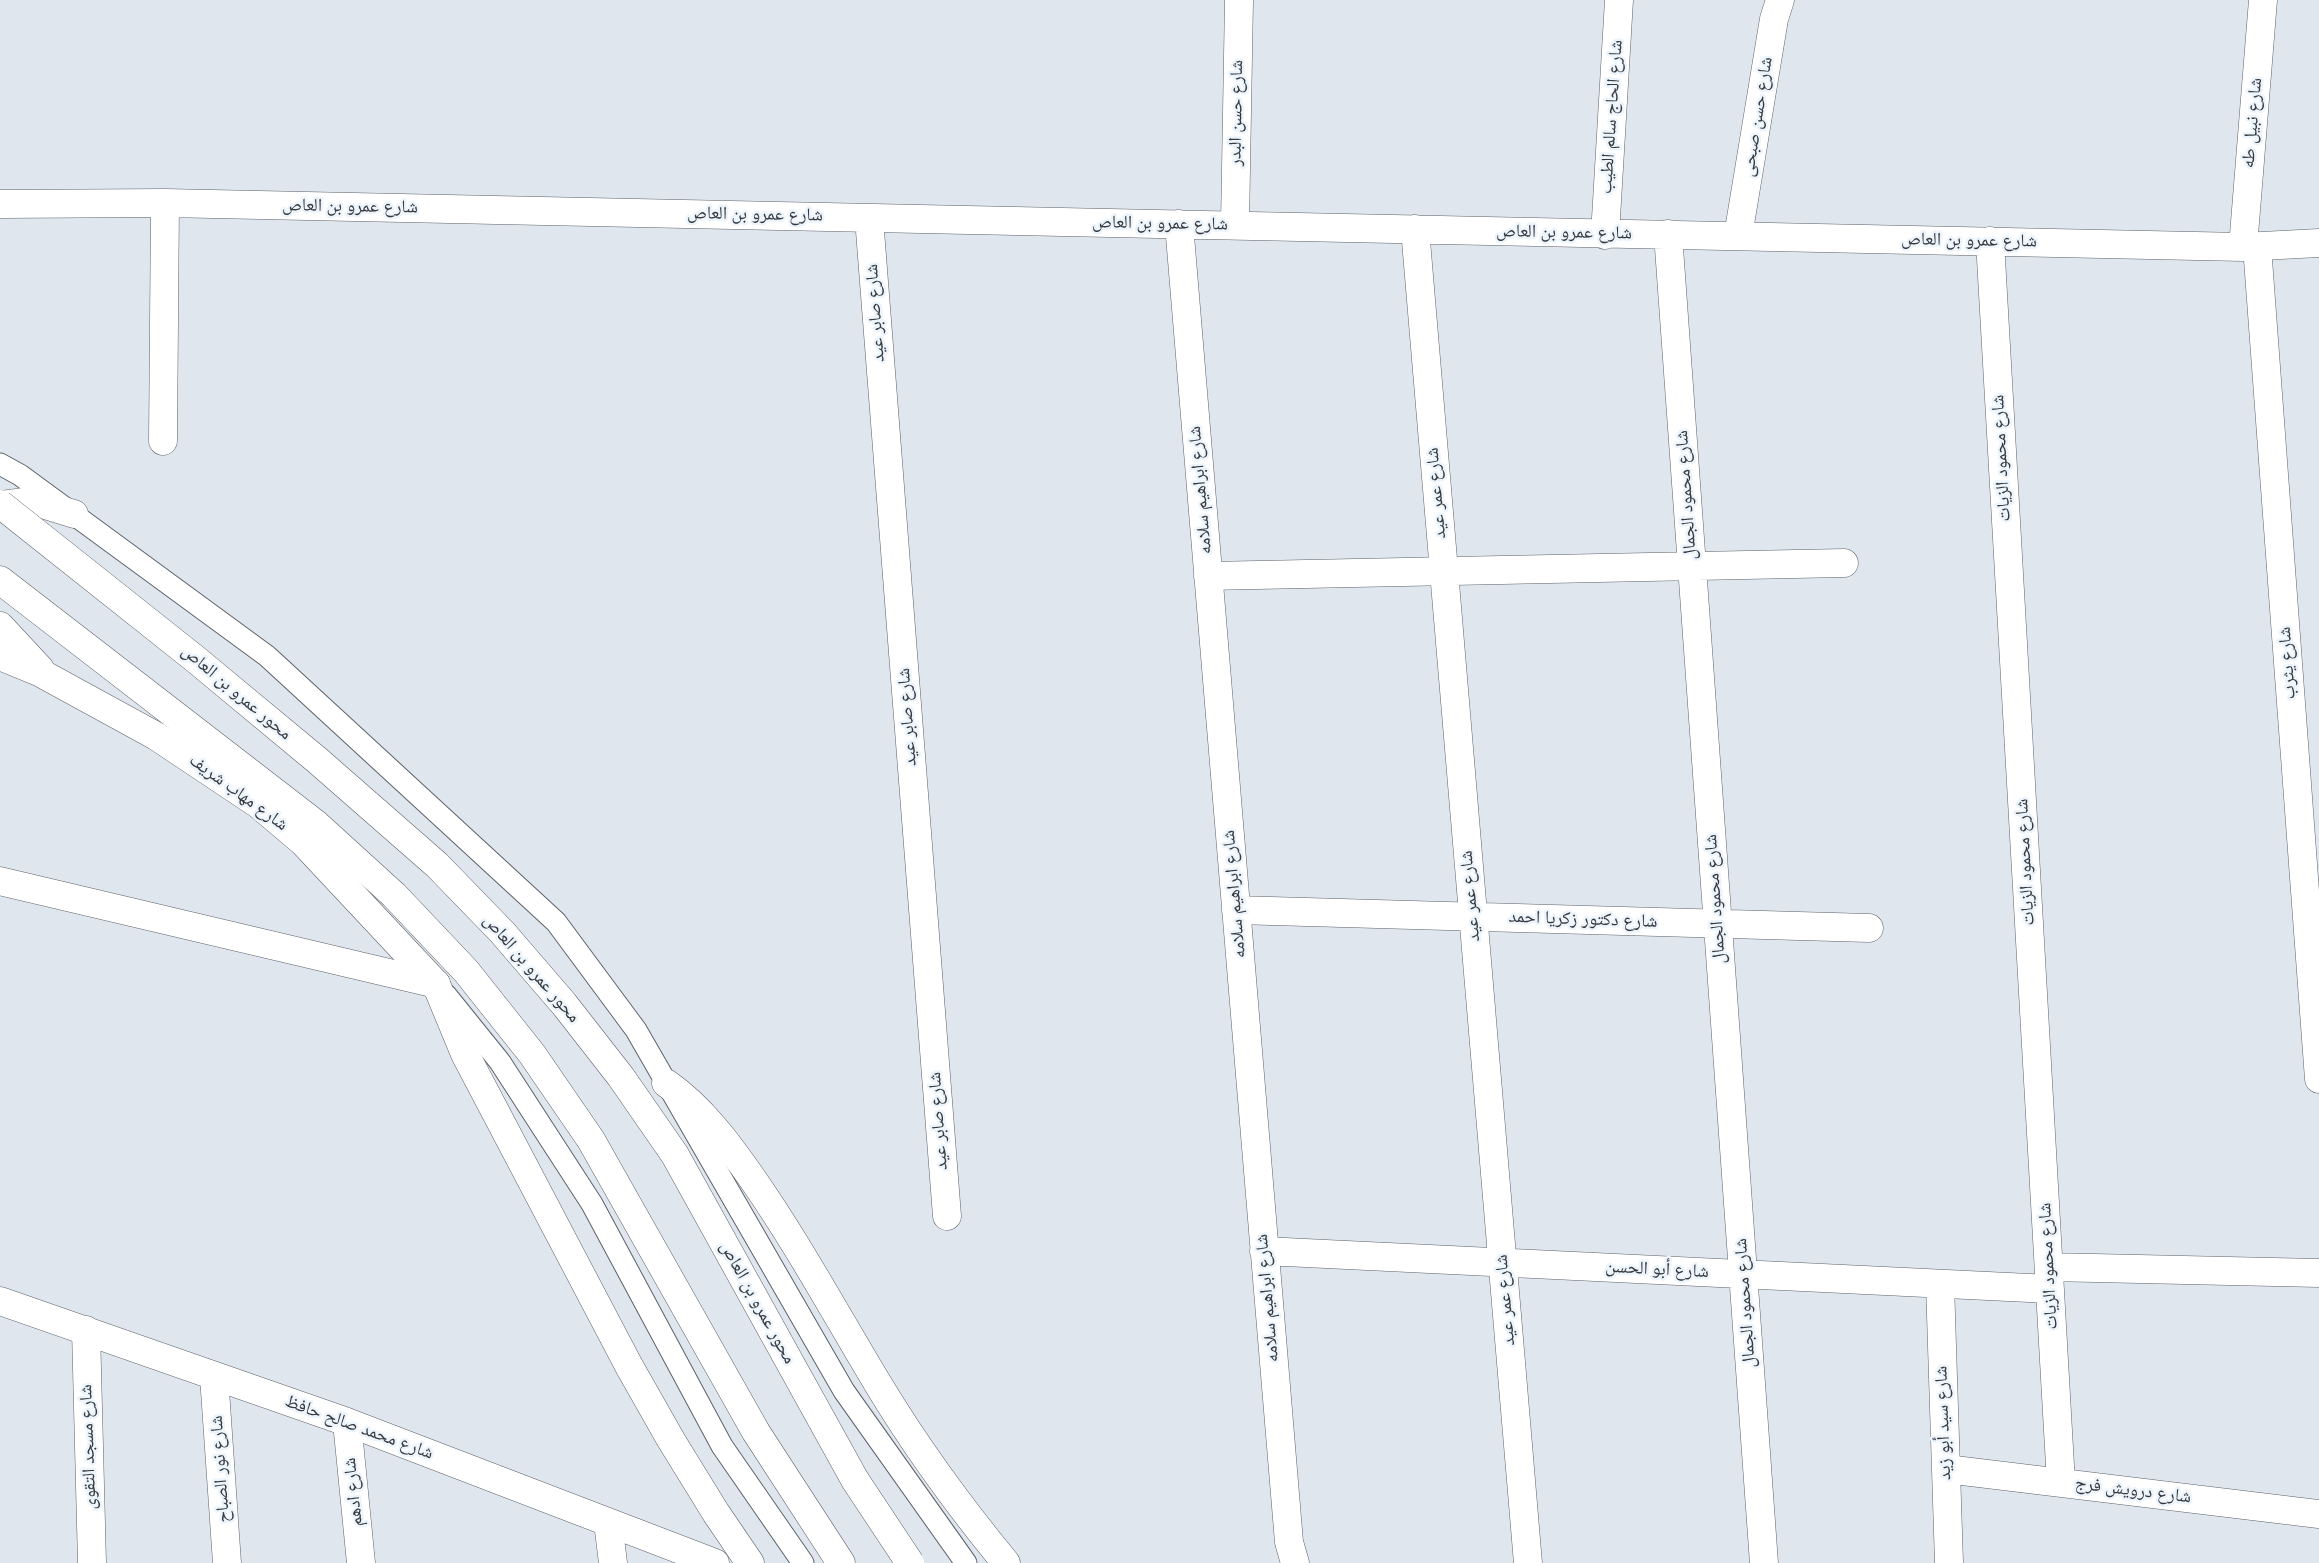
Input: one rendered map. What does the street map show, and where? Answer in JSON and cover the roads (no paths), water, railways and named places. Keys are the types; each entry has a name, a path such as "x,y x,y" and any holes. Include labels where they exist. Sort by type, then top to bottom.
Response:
{"street":[{"name":"شارع حسن البدر","path":"1235,225 1239,0"},
{"name":"شارع الحاج سالم الطيب","path":"1605,235 1620,0"},
{"name":"شارع حسن صبحى","path":"1738,236 1774,19 1780,0"},
{"name":"شارع نبيل طه","path":"2250,246 2263,0"},
{"name":"شارع عمرو بن العاص","path":"0,204 165,203 1415,229 1605,235 1668,234 2250,246 2319,243"},
{"path":"163,441 165,203"},
{"name":"شارع صابر عيد","path":"869,218 947,1216"},
{"name":"شارع ابراهيم سلامه","path":"1179,224 1289,1542 1296,1563"},
{"name":"شارع عمر عيد","path":"1415,229 1528,1563"},
{"name":"شارع محمود الجمال","path":"1668,234 1764,1563"},
{"name":"شارع محمود الزيات","path":"1990,241 2061,1483"},
{"name":"شارع يثرب","path":"2250,246 2319,1079"},
{"path":"0,505 32,501 74,514"},
{"name":"محور عمرو بن العاص","path":"0,505 201,663 317,760 437,865 502,932 564,1004 622,1078 675,1155 855,1480 910,1563"},
{"path":"1208,576 1844,563"},
{"path":"0,580 316,824 394,895 466,972 532,1054 591,1140 756,1432 841,1563"},
{"path":"0,626 46,676"},
{"name":"شارع مهاب شريف","path":"0,656 46,676 156,736 258,804 309,848 436,984"},
{"path":"0,881 436,984 465,1054 586,1286 671,1440 716,1513 750,1563"},
{"name":"شارع دكتور زكريا احمد","path":"1236,910 1869,928"},
{"path":"666,1083 704,1117 731,1149 783,1223 921,1452 967,1516 1006,1563"},
{"name":"شارع أبو الحسن","path":"1264,1251 1940,1284 2050,1278 2319,1273"},
{"name":"شارع سيد أبو زيد","path":"1940,1284 1949,1563"},
{"name":"شارع محمد صالح حافظ","path":"0,1301 347,1422 715,1563"},
{"name":"شارع مسجد التقوى","path":"86,1330 92,1563"},
{"name":"شارع نور الصباح","path":"214,1376 227,1563"},
{"name":"شارع ادهم","path":"347,1422 362,1563"},
{"name":"شارع درويش فرج","path":"1946,1469 2319,1514"},
{"path":"608,1522 613,1563"}],"lane":[{"path":"0,464 20,474 267,656 556,922 636,1030 844,1391 966,1563"},
{"path":"436,984 500,1062 592,1204 722,1446 803,1563"}]}
